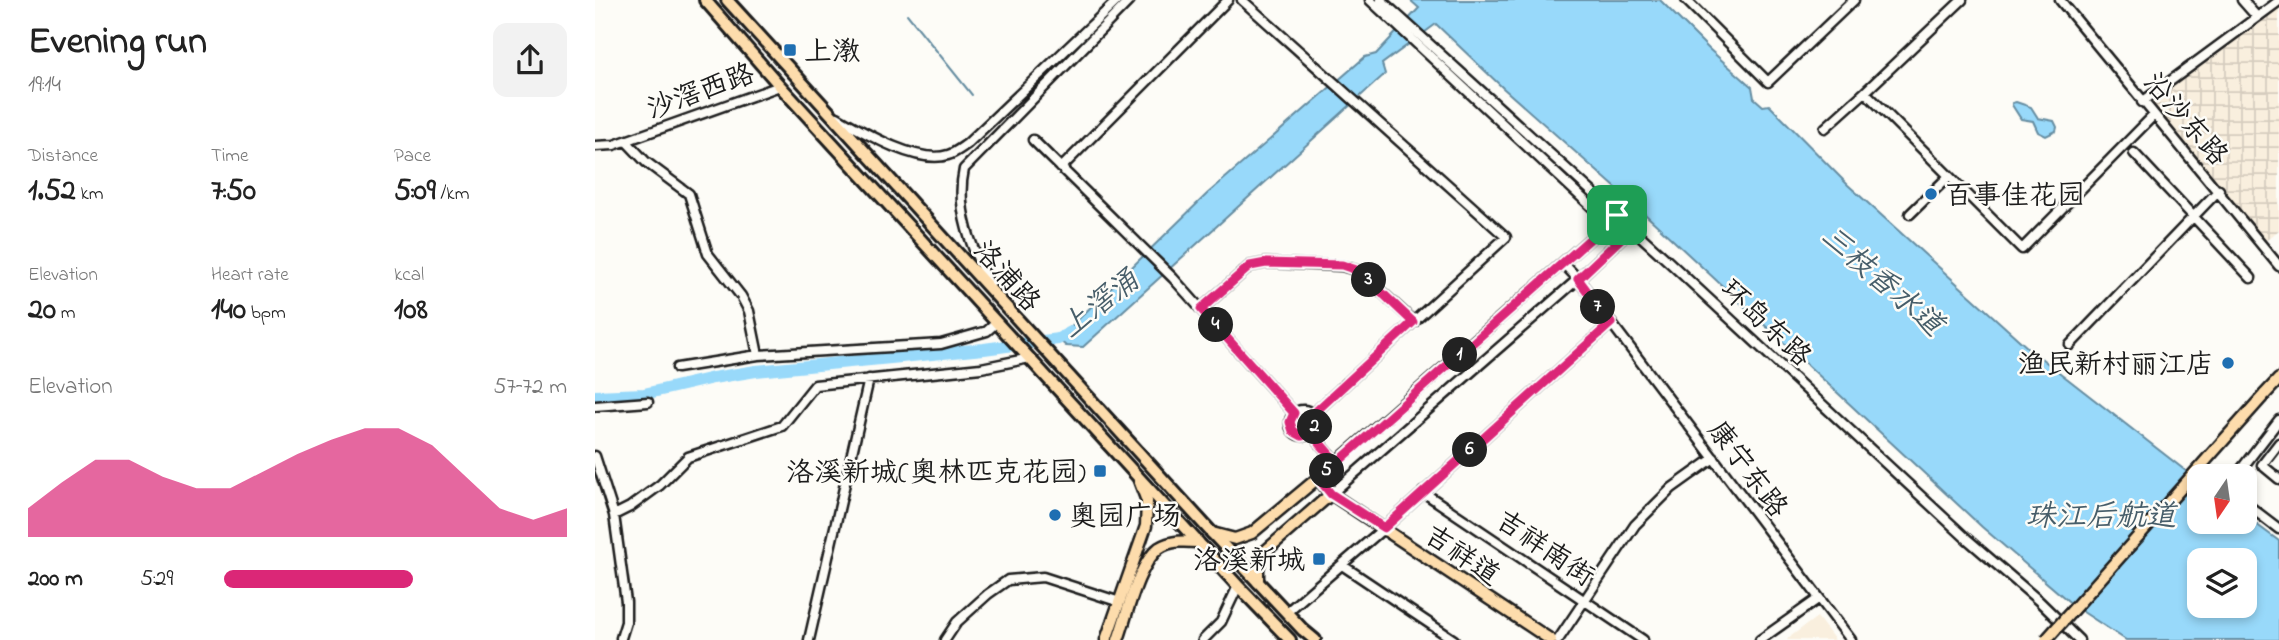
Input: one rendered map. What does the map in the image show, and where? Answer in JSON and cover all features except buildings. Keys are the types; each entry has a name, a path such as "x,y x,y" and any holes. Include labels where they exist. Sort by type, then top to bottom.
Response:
{"highway":[{"name":"洛浦路","path":"704,0 1286,640"},
{"name":"洛浦路","path":"727,0 1212,533 1315,640"}],"main road":[{"path":"2046,640 2279,379"},
{"path":"1106,640 1146,526 1147,501 1138,476"},
{"name":"吉祥道","path":"1318,478 1331,494 1551,640"},
{"path":"1212,533 1235,539 1252,533 1318,478"},
{"path":"1258,582 1262,554 1331,494"},
{"path":"1118,640 1148,561 1161,547 1170,543 1198,542"}],"street":[{"path":"827,112 871,137 900,149 946,156 967,144 1117,5 1130,0"},
{"path":"1061,168 1228,0"},
{"path":"1243,0 1506,237 1313,414"},
{"path":"1370,0 1421,41 1623,236"},
{"path":"1381,0 1400,22"},
{"path":"1686,0 1768,82 1854,0"},
{"path":"1825,128 1962,0"},
{"name":"沿沙东路","path":"2060,0 2279,266"},
{"path":"2242,0 2257,17"},
{"path":"2142,102 2279,1"},
{"path":"992,291 972,249 968,234 961,198 964,169 1117,5"},
{"name":"环岛东路","path":"1421,41 1632,228 2079,640"},
{"name":"沙滘西路","path":"595,146 614,145 780,86"},
{"path":"1865,92 2022,248 2154,115"},
{"path":"1033,140 1168,273 1294,413"},
{"path":"626,141 646,162 688,194 708,254 741,296 749,311 758,355"},
{"path":"2134,153 2251,278"},
{"path":"1910,214 1948,176"},
{"path":"2070,345 2219,190"},
{"path":"1318,478 1617,215"},
{"path":"1331,494 1578,279 1632,228"},
{"path":"1201,309 1250,266 1266,263 1342,265 1359,271 1413,322"},
{"name":"康宁东路","path":"1563,263 1578,279 1851,640"},
{"path":"677,368 758,355 941,344 986,331 996,323"},
{"path":"1287,612 1611,323"},
{"path":"614,514 630,508 660,485 688,457 782,426 815,385 981,368 1030,358"},
{"path":"809,640 869,379"},
{"path":"595,406 649,402"},
{"path":"1304,410 1313,414 1316,424 1311,433 1302,436 1293,431 1290,422 1294,413 1304,410"},
{"path":"2245,464 2279,420"},
{"path":"1311,433 1337,463"},
{"path":"2279,443 2262,465 2279,479"},
{"path":"595,456 614,514 626,602 626,622 621,638"},
{"path":"1558,640 1635,525 1672,488 1714,458"},
{"name":"吉祥南街","path":"1423,492 1643,640"},
{"path":"2257,512 2279,529"},
{"path":"1342,565 1454,640"},
{"path":"946,640 957,622 988,594 1009,580 1043,577 1120,603"},
{"path":"1203,640 1221,622 1238,586"},
{"path":"1760,640 1818,599"}],"shaded area":[{"path":"2279,1 2279,230 2262,244 2142,102"},
{"path":"1817,617 1835,640 1787,639"}],"water":[{"name":"珠江后航道","path":"1410,0 1660,0 1752,87 1754,98 1763,106 1769,105 1848,185 2028,348 2187,472 2187,534 2257,534 2257,525 2279,541 2279,640 2126,640 2074,606 1982,527 1436,24 1382,64 1385,74 1083,347 1066,346 1058,339 1207,194 1365,57 1376,54 1419,8"},
{"path":"2016,102 2031,107 2038,118 2054,121 2056,131 2046,136 2038,132 2033,121 2021,119 2012,105"}],"waterway":[{"path":"907,14 972,95"},
{"name":"上滘涌","path":"595,396 644,394 756,371 984,349 1058,339 1071,332"}],"place":[{"name":"上漖","path":"790,50"},
{"name":"百事佳花园","path":"1931,194"},
{"name":"渔民新村丽江店","path":"2228,363"},
{"name":"洛溪新城(奥林匹克花园)","path":"1100,471"},
{"name":"奥园广场","path":"1055,515"},
{"name":"洛溪新城","path":"1319,559"}],"route":[{"path":"1617,215 1337,463 1311,433 1316,424 1313,414 1413,322 1359,271 1342,265 1266,263 1250,266 1201,309 1294,413 1290,422 1293,431 1302,436 1311,433 1337,463 1318,478 1331,494 1384,528 1611,323 1578,279 1632,228 1617,215"}],"water label":[{"name":"三枝香水道","path":"1883,280"}]}
